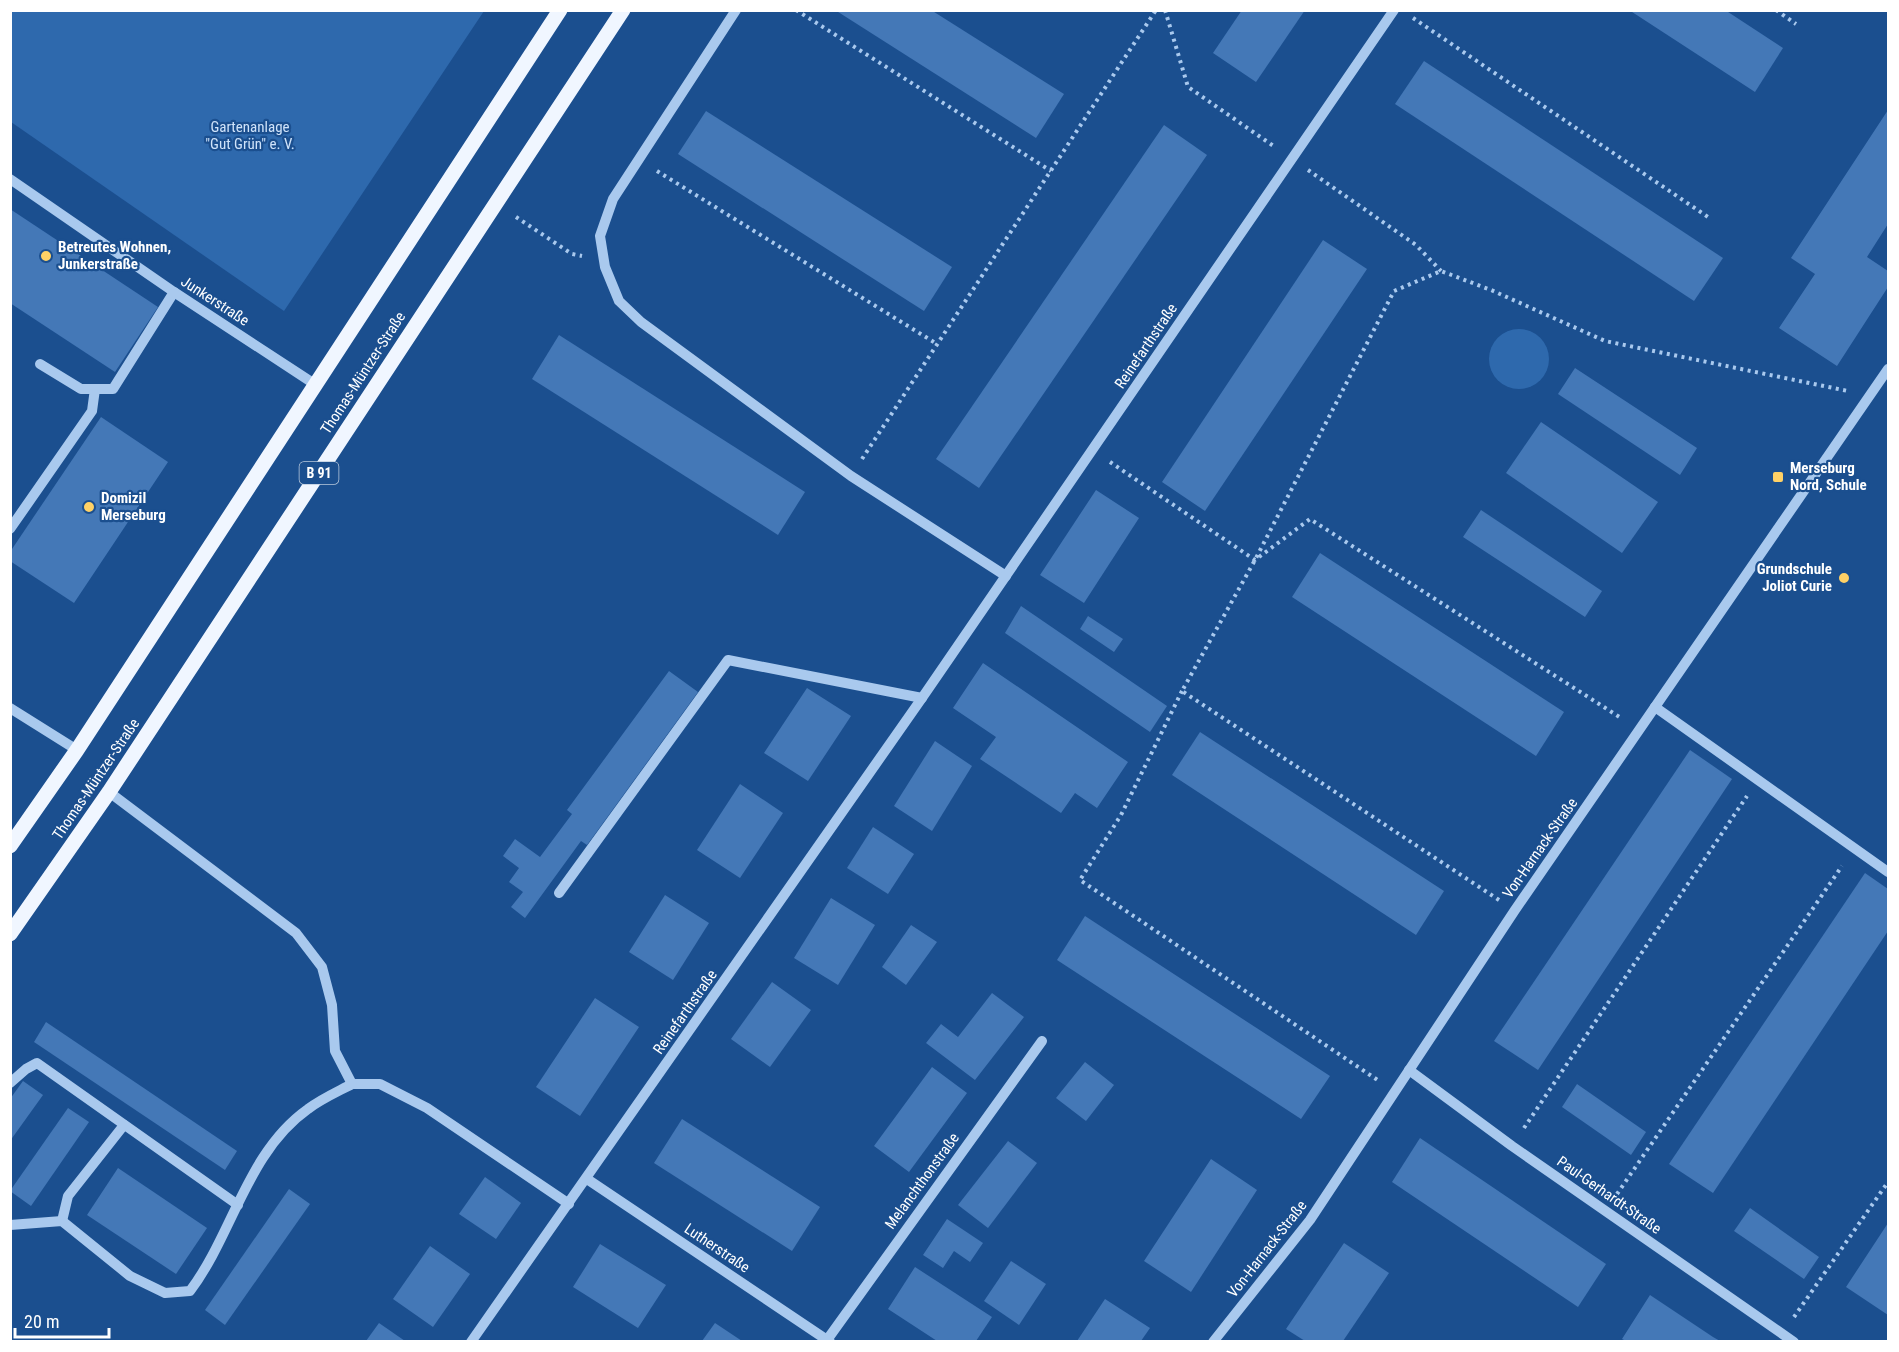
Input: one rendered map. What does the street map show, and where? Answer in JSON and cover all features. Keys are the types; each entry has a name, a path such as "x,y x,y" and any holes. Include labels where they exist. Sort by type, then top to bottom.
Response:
{"main road":[{"path":"10,846 77,750 560,10"},
{"name":"Thomas-Müntzer-Straße","path":"10,934 109,792 623,10"}],"street":[{"path":"736,10 638,160 610,208 600,236 604,260 619,301 641,322 851,476 1006,576"},
{"name":"Reinefarthstraße","path":"471,1341 587,1179 922,698 1394,10"},
{"name":"Junkerstraße","path":"10,179 174,292 316,385"},
{"path":"40,363 81,389 113,389 174,292"},
{"name":"Von-Harnack-Straße","path":"1213,1341 1310,1221 1515,910 1888,369"},
{"path":"10,530 92,411 95,389"},
{"path":"559,893 728,660 922,698"},
{"path":"1655,707 1888,872"},
{"path":"10,708 77,750"},
{"path":"109,792 296,933 310,948 322,967 329,988 335,1051 352,1084"},
{"name":"Melanchthonstraße","path":"828,1341 1042,1041"},
{"path":"10,1083 37,1063 238,1205"},
{"name":"Paul-Gerhardt-Straße","path":"1409,1070 1512,1146 1794,1341"},
{"path":"10,1226 62,1221 130,1276 165,1293 190,1291 209,1266 261,1161 286,1128 307,1109 352,1084 381,1084 427,1107 569,1204"},
{"path":"62,1221 68,1196 124,1125"},
{"name":"Lutherstraße","path":"587,1179 828,1341"}],"path":[{"path":"796,10 1051,171"},
{"path":"851,476 1156,10"},
{"path":"1776,10 1796,24"},
{"path":"1413,17 1708,217"},
{"path":"638,160 938,344"},
{"path":"516,217 572,254 604,260"},
{"path":"1395,1092 1080,880 1120,815 1182,691 1255,560 1394,291 1441,271 1491,290 1605,341 1869,396"},
{"path":"1092,450 1255,560"},
{"path":"1255,560 1310,519 1640,729"},
{"path":"1182,691 1515,910"},
{"path":"1512,1146 1758,781"},
{"path":"1606,1211 1855,848"},
{"path":"1783,1333 1888,1182"}],"green space":[{"name":"Gartenanlage \"Gut Grün\" e. V.","path":"11,10 484,11 284,311 11,122"},
{"path":"1513,329 1525,329 1536,334 1544,342 1549,359 1547,371 1536,384 1525,389 1513,389 1502,384 1494,376 1489,365 1489,353 1494,342 1502,334"}],"building":[{"path":"835,10 931,10 1064,94 1036,138"},
{"path":"1242,10 1305,10 1256,82 1213,53"},
{"path":"1629,10 1725,10 1783,48 1755,92"},
{"path":"1424,61 1723,258 1694,301 1395,104"},
{"path":"1888,110 1888,224 1867,257 1888,271 1888,287 1837,366 1779,328 1815,274 1791,258"},
{"path":"706,111 952,267 924,311 678,154"},
{"path":"1164,125 1207,155 979,488 936,459"},
{"name":"Betreutes Wohnen, Junkerstraße","path":"10,209 158,307 115,372 10,303"},
{"path":"1323,240 1367,269 1205,511 1162,482"},
{"path":"559,335 805,492 778,535 532,379"},
{"path":"1575,368 1697,448 1680,475 1558,394"},
{"name":"Domizil Merseburg","path":"101,417 168,462 74,603 10,561 10,552"},
{"path":"1541,422 1658,502 1622,553 1506,473"},
{"path":"1096,490 1139,518 1084,603 1040,575"},
{"path":"1481,510 1602,591 1585,617 1463,537"},
{"path":"1320,553 1564,712 1536,756 1292,597"},
{"path":"1021,606 1167,706 1150,732 1005,633"},
{"path":"1088,616 1123,639 1114,652 1080,629"},
{"path":"983,663 1128,762 1097,808 1075,793 1061,813 980,759 996,737 953,708"},
{"path":"669,671 698,692 587,845 581,841 525,918 511,907 523,892 509,882 519,868 503,856 515,839 540,857 572,814 567,810"},
{"path":"807,688 851,716 808,781 764,753"},
{"path":"1200,732 1444,891 1416,935 1172,775"},
{"path":"935,741 972,766 932,831 894,806"},
{"path":"1690,750 1732,779 1538,1070 1494,1041"},
{"path":"740,784 783,813 740,878 697,850"},
{"path":"873,827 914,854 888,894 847,868"},
{"path":"1865,873 1888,889 1888,931 1713,1193 1669,1164"},
{"path":"665,895 709,923 673,980 629,952"},
{"path":"831,898 875,925 838,985 794,958"},
{"path":"1085,916 1330,1076 1301,1119 1057,960"},
{"path":"911,925 937,942 906,985 882,967"},
{"path":"772,982 811,1010 770,1067 731,1039"},
{"path":"992,993 1024,1017 975,1080 926,1043 941,1024 958,1037"},
{"path":"595,998 639,1027 580,1116 536,1087"},
{"path":"46,1022 237,1151 225,1170 34,1042"},
{"path":"1085,1062 1114,1085 1086,1121 1056,1098"},
{"path":"932,1067 967,1093 909,1172 874,1146"},
{"path":"23,1081 43,1095 10,1141 10,1099"},
{"path":"1577,1084 1646,1132 1631,1155 1562,1107"},
{"path":"68,1108 89,1122 31,1206 10,1191"},
{"path":"682,1119 820,1207 792,1251 654,1163"},
{"path":"1420,1138 1606,1264 1578,1307 1392,1182"},
{"path":"1008,1141 1037,1163 988,1228 958,1205"},
{"path":"1211,1159 1257,1190 1191,1292 1144,1261"},
{"path":"118,1168 207,1228 176,1274 87,1215"},
{"path":"485,1177 521,1203 496,1239 459,1214"},
{"path":"289,1189 310,1204 225,1325 205,1310"},
{"path":"1750,1208 1819,1257 1804,1279 1734,1231"},
{"path":"947,1219 983,1243 970,1262 954,1251 943,1268 923,1255"},
{"path":"1888,1223 1888,1315 1846,1287"},
{"path":"1344,1243 1389,1273 1343,1341 1305,1341 1286,1329"},
{"path":"600,1244 666,1285 638,1328 573,1287"},
{"path":"430,1246 470,1274 433,1327 393,1299"},
{"path":"1011,1261 1046,1284 1019,1325 984,1301"},
{"path":"915,1267 992,1317 976,1341 937,1341 888,1309"},
{"path":"1650,1295 1720,1341 1626,1341 1622,1339"},
{"path":"1105,1299 1150,1328 1141,1341 1077,1341"},
{"path":"379,1323 405,1341 366,1341"},
{"path":"715,1323 742,1341 702,1341"}],"place":[{"name":"Betreutes Wohnen, Junkerstraße","path":"46,256"},
{"name":"Merseburg Nord, Schule","path":"1778,477"},
{"name":"Domizil Merseburg","path":"89,507"},
{"name":"Grundschule Joliot Curie","path":"1844,578"}]}
